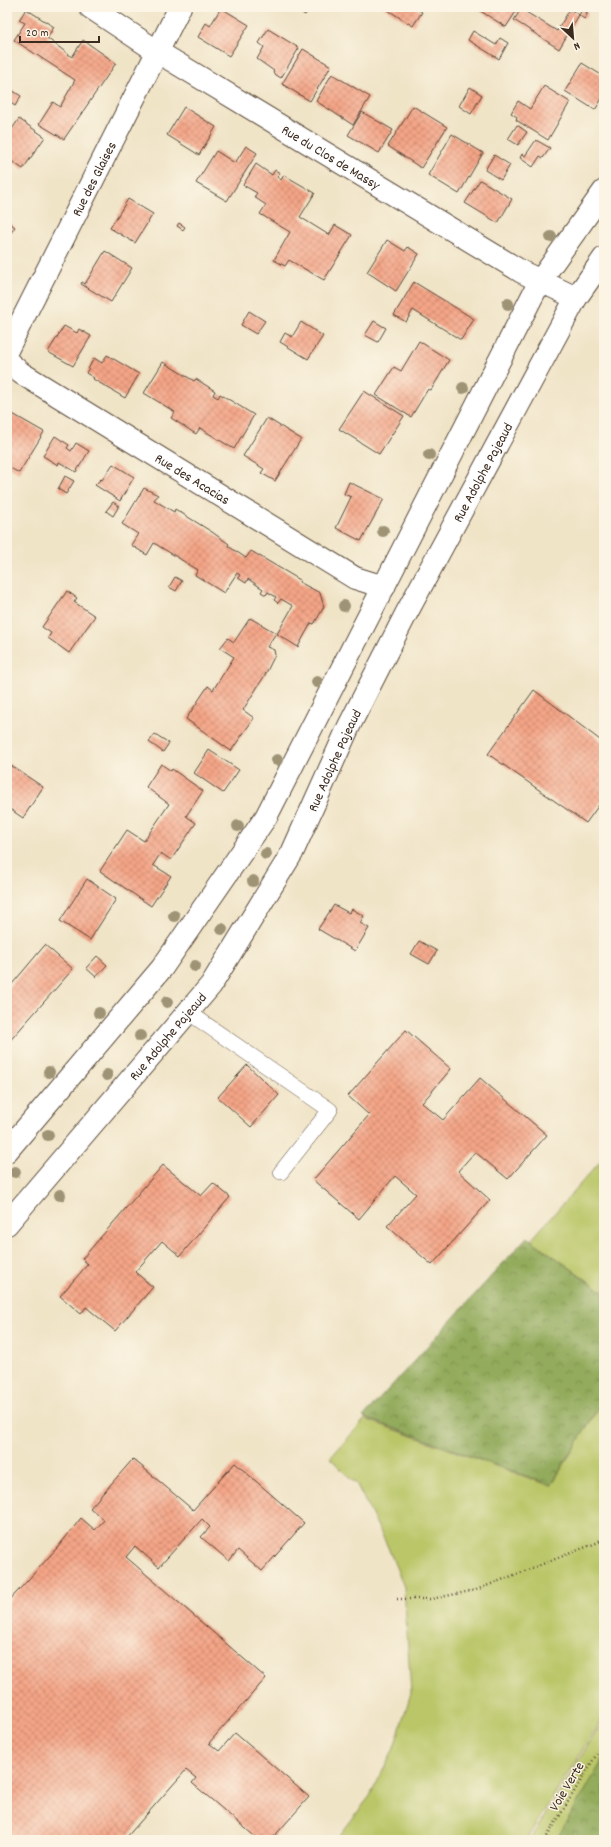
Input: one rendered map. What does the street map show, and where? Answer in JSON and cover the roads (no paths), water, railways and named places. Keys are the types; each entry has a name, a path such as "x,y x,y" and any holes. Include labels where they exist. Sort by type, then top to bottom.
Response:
{"main road":[{"name":"Rue du Clos de Massy","path":"90,7 158,52 522,272 576,298"},
{"name":"Rue des Glaises","path":"7,350 180,7"},
{"path":"7,1152 162,968 266,817 540,281 604,191"},
{"name":"Rue Adolphe Pajeaud","path":"7,1224 211,985 292,853 349,726 406,614 576,298 604,258"},
{"name":"Rue des Acacias","path":"7,361 21,373 356,578 384,587"}],"lane":[{"path":"188,1012 330,1110 281,1172"}]}
